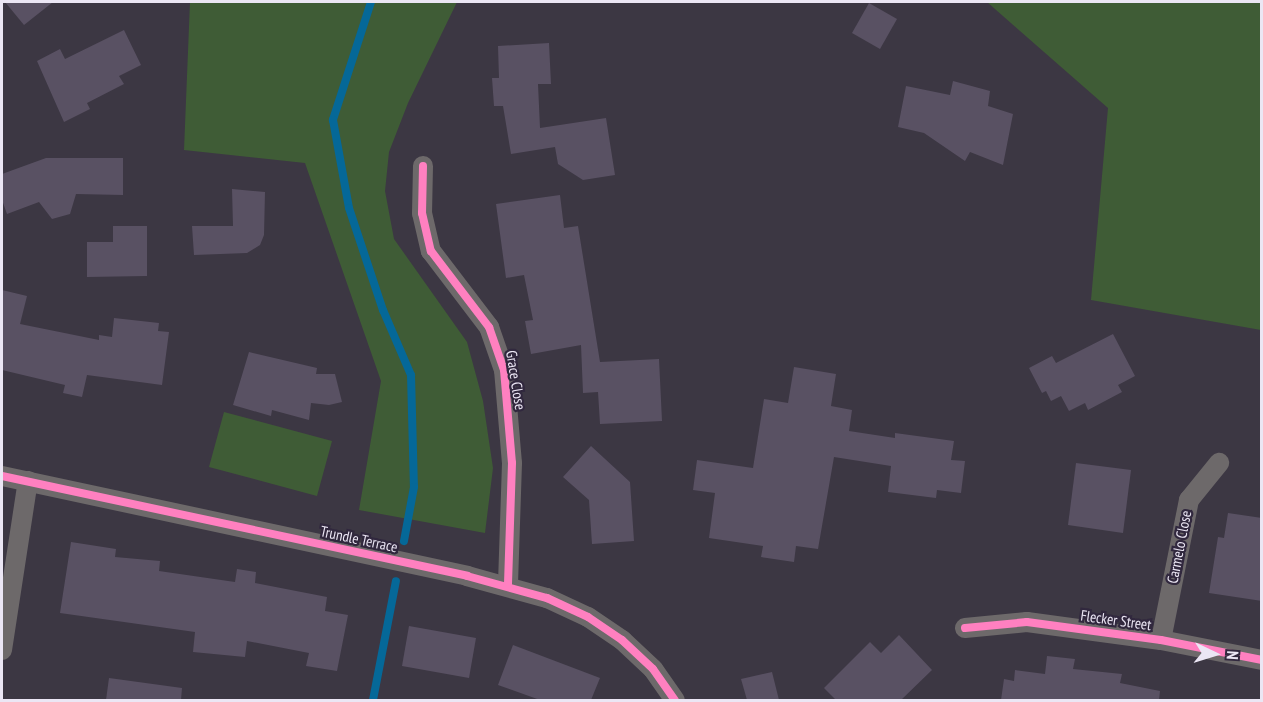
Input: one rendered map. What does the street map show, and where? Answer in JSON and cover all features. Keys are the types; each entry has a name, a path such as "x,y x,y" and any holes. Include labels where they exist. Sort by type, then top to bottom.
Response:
{"street":[{"name":"Grace Close","path":"423,166 422,213 431,251 489,327 504,370 512,463 508,585"},
{"name":"Carmelo Close","path":"1161,640 1189,500 1219,463"},
{"name":"Trundle Terrace","path":"2,476 508,585 588,617 622,640 653,669 675,700"},
{"path":"2,650 28,481"},
{"name":"Flecker Street","path":"965,628 1027,622 1161,640 1262,660"}],"green space":[{"path":"190,2 457,2 408,103 389,152 385,191 394,239 467,342 483,401 493,468 485,533 359,510 381,381 305,163 184,150"},
{"path":"987,2 1261,2 1261,330 1091,300 1108,108"},
{"path":"224,412 332,441 317,496 209,467"}],"building":[{"path":"5,2 53,2 24,25"},
{"path":"869,3 897,19 880,49 852,33"},
{"path":"124,30 141,65 119,76 124,84 87,103 90,109 64,122 37,61 60,49 65,59"},
{"path":"549,43 551,84 538,84 540,128 606,118 615,175 583,180 558,164 555,147 511,154 503,106 494,106 492,78 499,78 498,46"},
{"path":"953,81 990,91 988,106 1013,114 1003,165 970,152 965,161 924,133 898,127 906,86 950,95"},
{"path":"46,158 123,158 123,195 76,194 70,214 52,219 39,202 7,214 2,200 2,174"},
{"path":"232,189 265,192 264,235 260,245 247,253 194,255 192,226 233,226"},
{"path":"560,195 564,228 578,226 600,362 659,359 662,421 600,424 598,392 583,393 581,345 531,354 525,321 533,320 524,275 506,278 496,204"},
{"path":"113,226 147,226 147,276 87,277 87,242 113,242"},
{"path":"2,290 27,296 20,324 99,340 99,335 112,337 114,318 159,323 158,331 169,332 162,385 87,375 82,397 63,393 65,385 2,370"},
{"path":"1113,334 1135,376 1118,385 1122,392 1088,410 1085,403 1069,411 1061,396 1051,401 1046,391 1042,393 1029,368 1052,356 1056,363"},
{"path":"249,352 317,368 316,374 335,374 342,402 329,405 311,403 309,420 272,410 271,416 233,405"},
{"path":"794,367 836,374 831,406 852,410 849,431 895,438 895,433 954,441 951,460 965,461 961,493 937,490 936,498 888,492 891,466 834,457 818,549 796,546 794,562 761,557 763,546 709,538 715,493 693,490 697,460 753,468 764,399 788,403"},
{"path":"591,446 630,482 634,541 592,544 589,500 563,477"},
{"path":"1076,463 1131,470 1123,533 1068,525"},
{"path":"1228,513 1262,518 1262,601 1209,593 1218,537 1224,538"},
{"path":"71,542 116,549 115,557 160,561 159,571 235,582 237,569 256,572 255,583 327,597 325,611 348,615 337,671 306,666 309,653 247,641 245,657 193,652 195,632 60,613"},
{"path":"409,626 476,638 469,678 402,666"},
{"path":"899,635 932,670 901,700 836,700 824,688 870,642 881,653"},
{"path":"513,645 600,678 591,700 540,700 498,685"},
{"path":"1047,656 1075,659 1073,669 1122,674 1120,683 1160,691 1159,700 1001,700 1004,679 1014,681 1015,670 1045,674"},
{"path":"772,672 779,700 747,700 741,679"},
{"path":"109,678 182,688 181,700 106,700"}],"waterway":[{"path":"371,2 333,120 349,208 383,310 411,375 414,487 404,541"},
{"path":"373,700 396,581"}],"cycle path":[{"path":"423,166 422,213 431,251 489,327 504,370 512,463 508,585"},
{"path":"2,476 467,576 547,598 588,617 622,640 653,669 675,700"},
{"path":"965,628 1027,622 1161,640 1262,660"}]}
